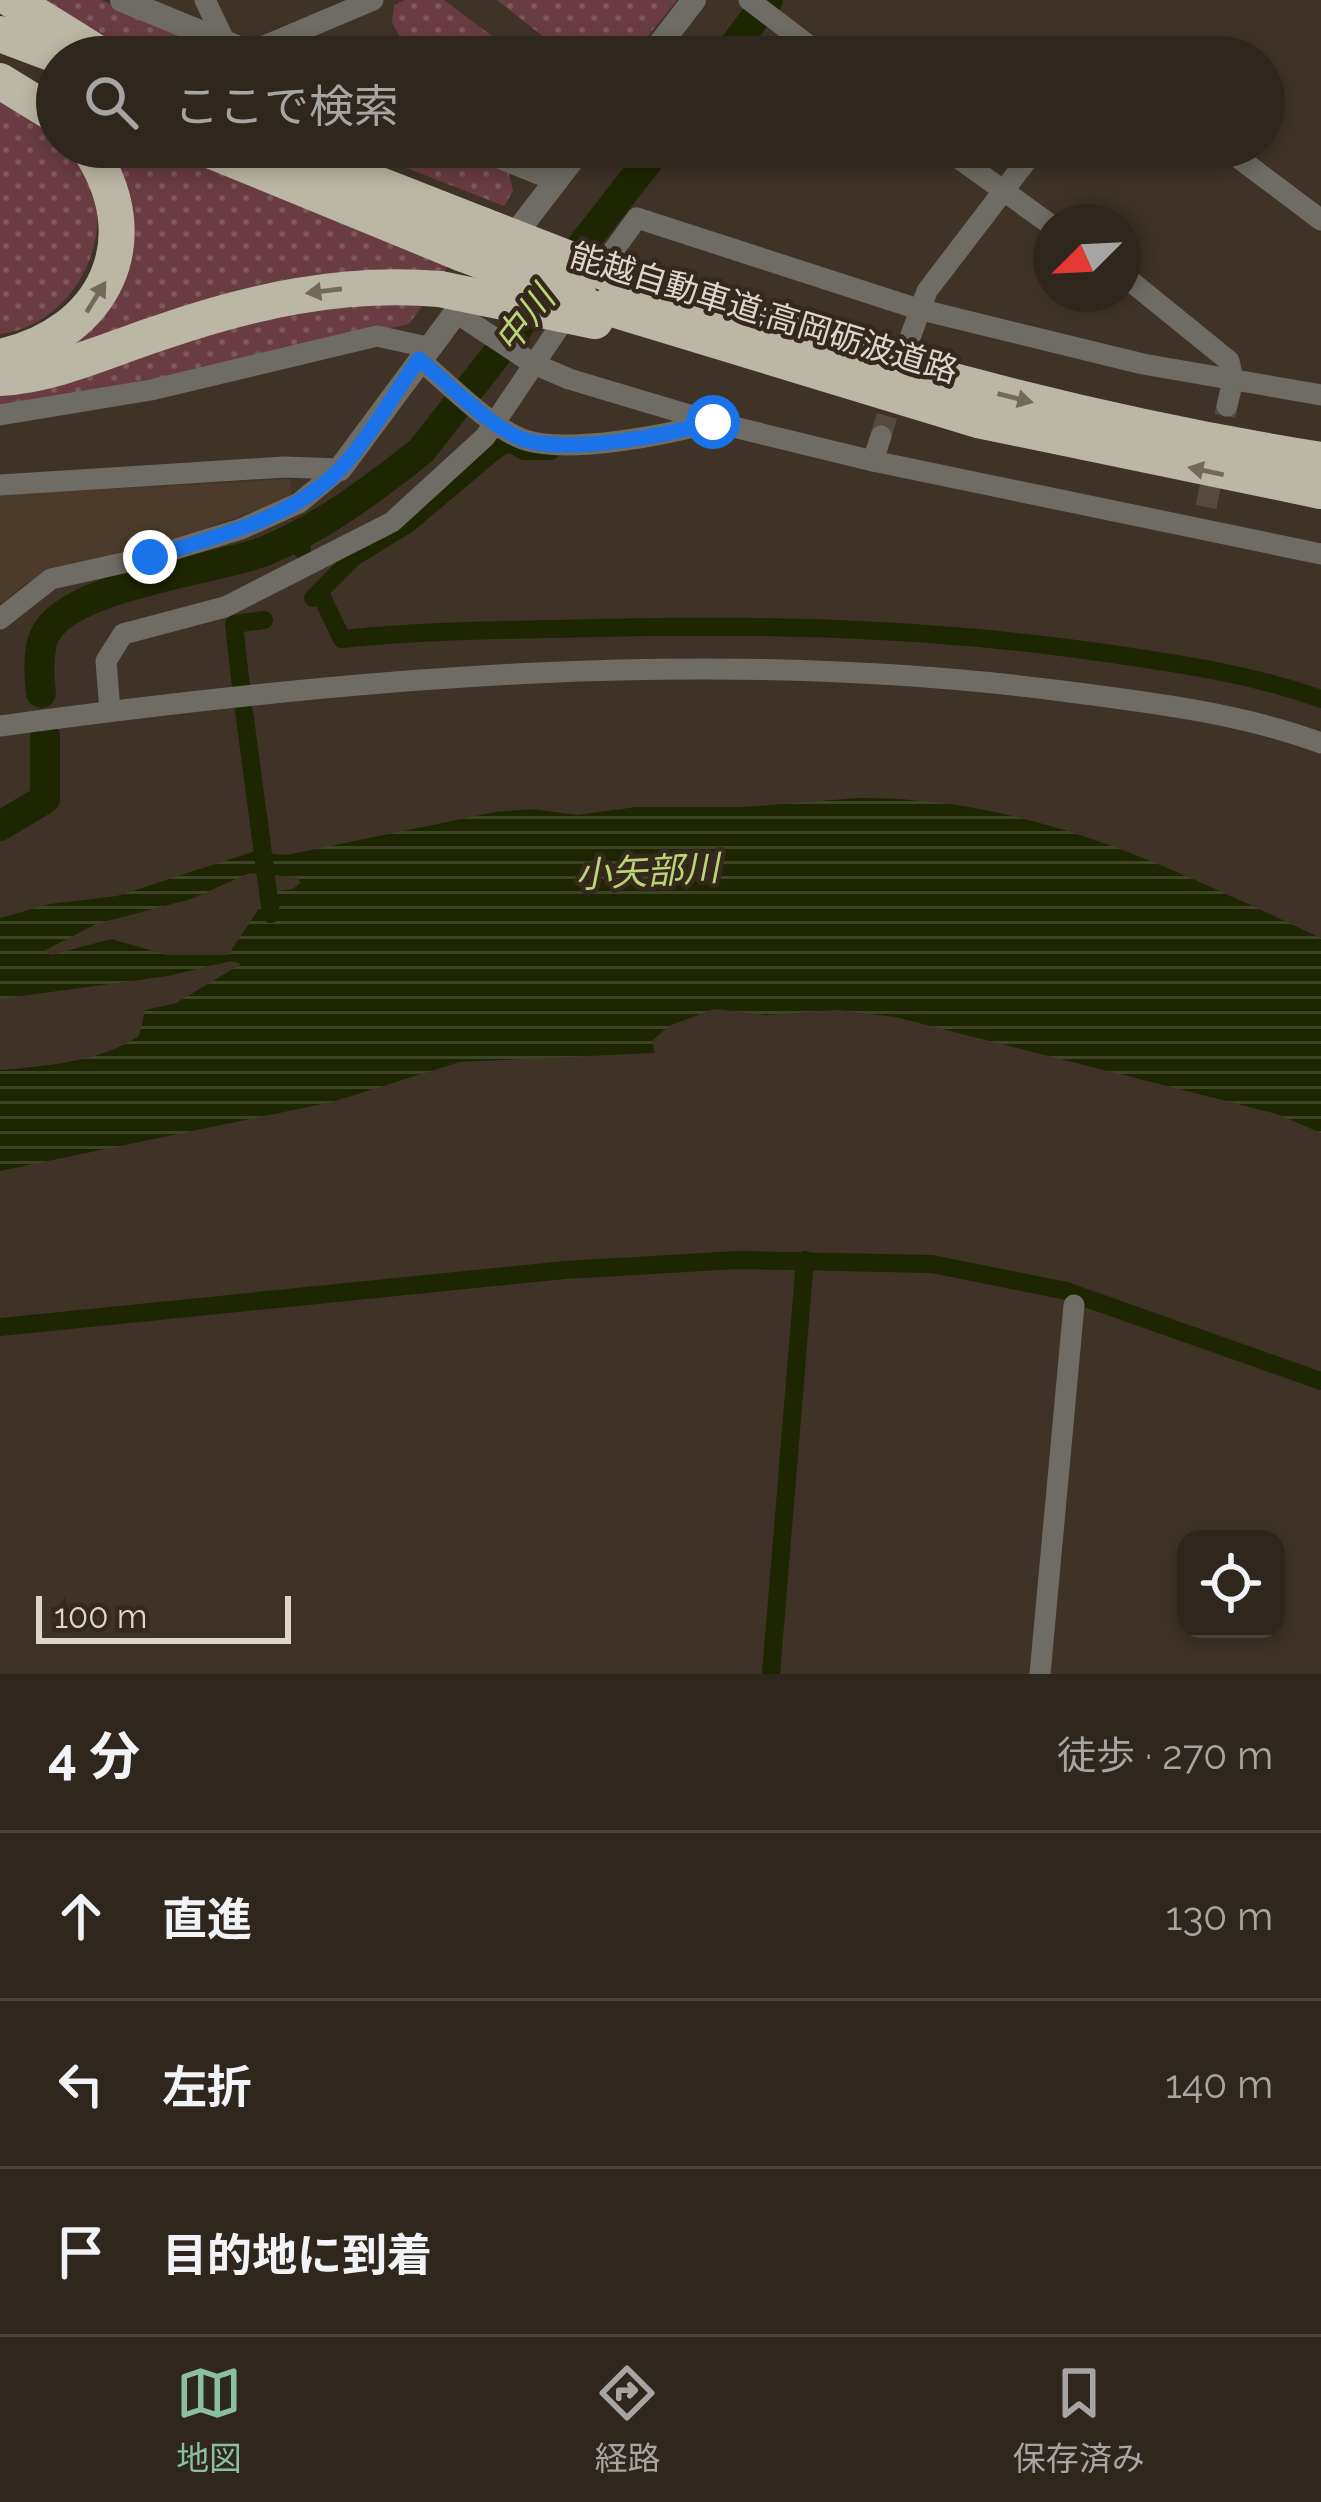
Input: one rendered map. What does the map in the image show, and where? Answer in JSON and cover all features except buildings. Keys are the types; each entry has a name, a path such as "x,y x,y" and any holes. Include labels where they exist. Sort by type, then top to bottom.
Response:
{"highway":[{"path":"12,0 70,36"},
{"path":"0,34 36,48"},
{"path":"0,68 36,81"},
{"path":"0,81 36,103"},
{"path":"0,356 26,351 65,331 84,315 111,271 116,216 111,190 99,168"},
{"name":"能越自動車道;高岡砺波道路","path":"263,168 473,240"},
{"name":"能越自動車道;高岡砺波道路","path":"326,168 608,302 782,375 1321,491"},
{"path":"344,168 473,240"},
{"path":"0,378 62,367 276,298 379,286 457,308 608,302"},
{"name":"能越自動車道;高岡砺波道路","path":"608,302 851,355 1114,422 1321,460"}],"street":[{"path":"122,0 210,36"},
{"path":"205,0 222,36"},
{"path":"296,36 373,0"},
{"path":"666,36 694,0"},
{"path":"749,0 796,36"},
{"path":"528,168 557,180"},
{"path":"0,619 52,579 150,557 241,529 299,503 340,469 566,168"},
{"path":"971,168 1033,212"},
{"path":"911,335 918,309 1021,168"},
{"path":"1252,168 1321,220"},
{"path":"110,711 106,661 123,634 225,607 392,522 485,437 488,415 638,218 918,309 1233,380 1321,395"},
{"path":"1141,290 1229,361 1233,380 1227,406"},
{"path":"457,308 528,360 713,422 873,461 1321,554"},
{"path":"0,415 151,390 376,336 423,353 453,387 525,440 578,442 671,434 713,422"},
{"path":"873,461 881,436"},
{"path":"0,485 284,467 340,469"},
{"path":"1201,531 1206,507"},
{"path":"0,726 392,682 628,670 845,670 1134,700 1321,743"},
{"path":"1040,1674 1074,1305"}],"shaded area":[{"path":"41,0 101,0 184,36 106,36"},
{"path":"405,0 444,0 492,36 399,36 392,22 394,5"},
{"path":"497,0 677,0 648,36 542,36"},
{"path":"0,98 36,123 36,168 83,168 86,172 96,200 97,230 90,259 76,286 55,309 30,326 0,334"},
{"path":"102,168 211,168 448,265 441,279 52,356 109,306"},
{"path":"407,168 503,168 508,170 513,191 504,206"},
{"path":"425,302 409,324 90,396 0,407 0,389 300,307"},
{"path":"290,479 292,498 155,546 69,564 25,584 0,604 0,495"}],"water":[{"name":"小矢部川","path":"857,798 982,809 1040,823 1153,862 1321,938 1321,1133 1277,1114 895,1017 838,1010 766,1015 714,1009 669,1026 652,1041 655,1053 460,1062 332,1102 0,1171 0,1070 72,1061 123,1045 139,1036 145,1010 176,1003 241,964 231,961 168,976 0,999 0,918 50,904 117,896 252,852 287,855 495,812 532,809 577,815 636,807 745,807","holes":["250,873 297,877 300,883 293,889 270,892 228,955 167,955 111,939 51,955 44,951 96,924 191,899"]}],"waterway":[{"name":"中川","path":"741,36 768,0"},
{"name":"中川","path":"41,693 44,637 57,619 80,604 286,542 346,507 421,451 643,168"},
{"path":"313,598 354,557 409,523 498,448 510,443 524,451 551,451"},
{"path":"296,536 302,550"},
{"path":"321,595 342,639 660,627 911,633 1183,665 1321,699"},
{"path":"241,687 234,624 264,620"},
{"path":"244,711 271,914"},
{"name":"中川","path":"0,826 45,799 45,736"},
{"path":"0,1327 565,1270 738,1260 932,1264 1066,1291 1321,1381"},
{"path":"771,1674 805,1260"}],"tunnel":[{"path":"881,436 896,385"},
{"path":"1206,507 1227,406"}],"route":[{"path":"150,557 241,529 299,503 340,469 419,359 525,440 578,442 671,434 713,422"}]}
